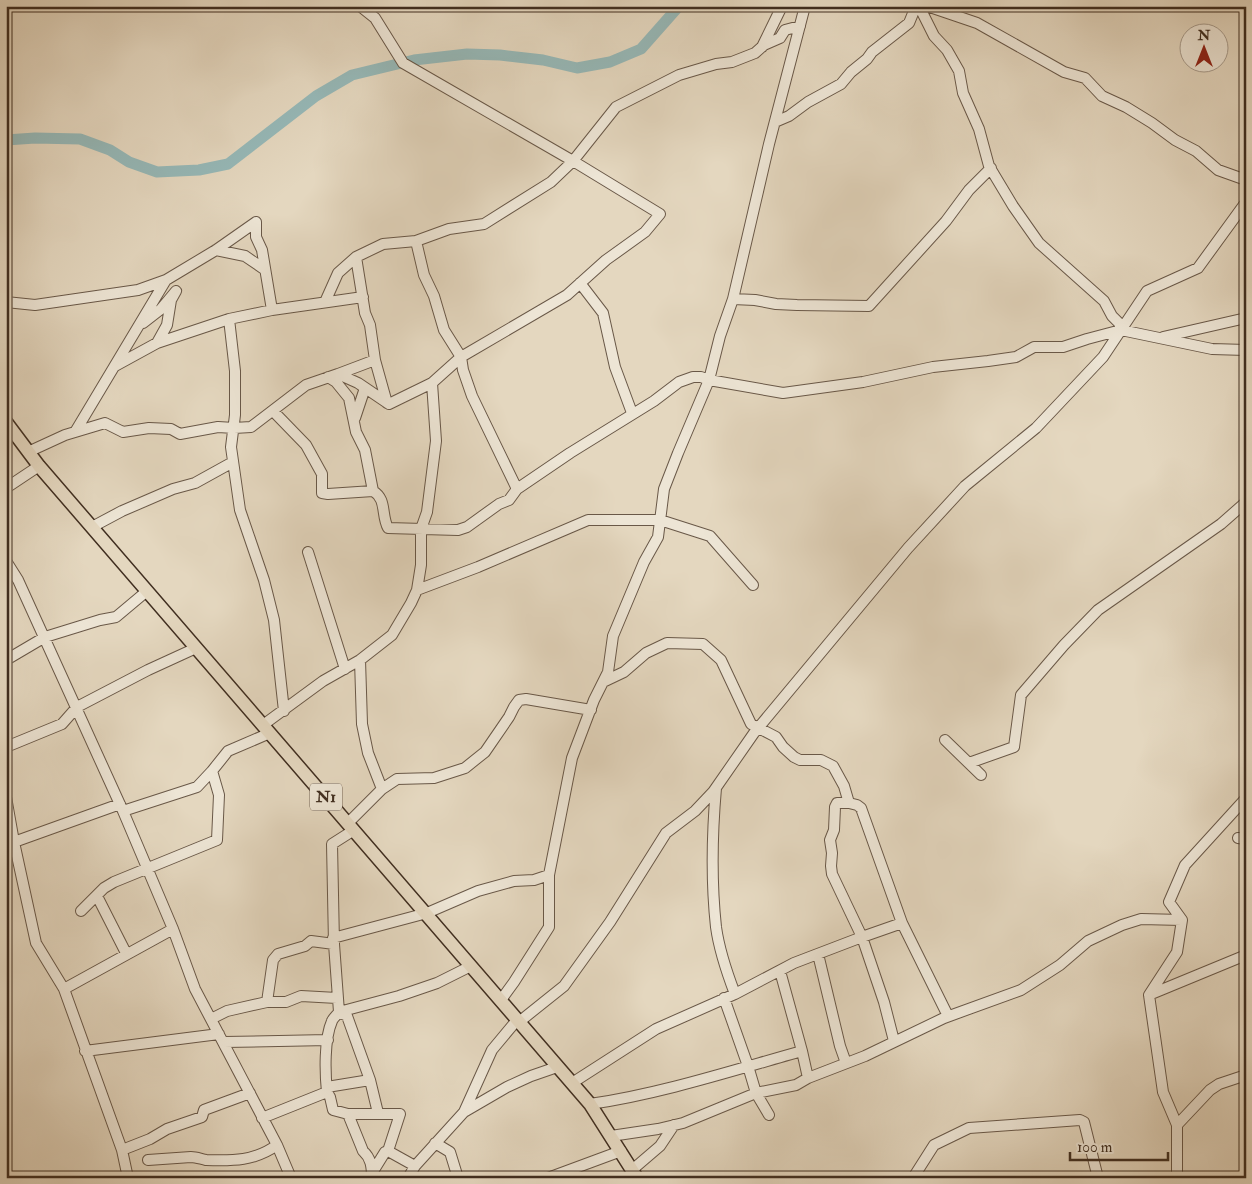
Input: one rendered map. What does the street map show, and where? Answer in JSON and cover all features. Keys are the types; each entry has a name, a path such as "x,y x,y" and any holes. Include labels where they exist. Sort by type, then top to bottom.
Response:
{"main road":[{"name":"N1","path":"6,422 10,434 28,452 590,1104 621,1151 634,1175"}],"street":[{"path":"333,375 358,383 389,404 432,383 461,357 567,295 606,260 645,232 660,214 573,161 403,63 374,18 360,6"},
{"path":"762,48 782,6"},
{"path":"501,1000 548,927 549,875 572,758 608,672 613,636 644,562 658,537 664,489 709,380 720,336 734,300 775,122 805,6"},
{"path":"775,122 789,116 808,102 841,84 872,52 908,23 918,6"},
{"path":"918,6 934,36 947,50 959,71 963,93 979,129 984,152 1013,206 1039,243 1104,300 1112,316 1119,323 1120,330"},
{"path":"927,6 977,23 1064,72 1085,78 1102,96 1126,107 1175,140 1196,151 1218,170 1246,180"},
{"path":"325,302 338,273 356,257 383,244 416,242 449,229 484,224 551,182 573,161 616,107 679,75 716,64 732,62 756,53 780,38 785,30 800,26"},
{"path":"734,300 754,300 797,305 869,306 946,221 968,190 991,168"},
{"path":"464,1112 492,1050 518,1021 564,986 610,922 666,833 695,811 716,788 758,728 908,548 965,486 1036,428 1103,357 1147,291 1198,268 1246,202"},
{"path":"6,302 35,305 138,290 166,280 216,250 256,222 256,236 262,250 272,310"},
{"path":"416,242 424,275 434,296 444,330 461,357 472,396 517,489"},
{"path":"216,250 245,256 264,269"},
{"path":"356,257 365,313 370,325 375,360 387,403"},
{"path":"75,432 166,280"},
{"path":"580,284 603,313 615,367 632,413"},
{"path":"138,326 161,309 176,291 171,300 167,325 156,343"},
{"path":"114,366 156,343 229,319 272,310 363,297"},
{"path":"1159,338 1246,318"},
{"path":"229,319 235,371 236,416 231,447 233,462 240,510 264,580 274,620 284,710"},
{"path":"333,375 336,382 349,398 356,432 365,450 373,490 382,499 384,520 388,528 462,529 509,500 517,489 570,453 686,379 701,377 783,394 863,382 933,367 988,362 1016,356 1034,348 1063,347 1120,330 1212,349 1246,350"},
{"path":"28,452 75,432 105,422 123,432 149,428 171,429 180,434 218,427 251,428 306,386 375,360"},
{"path":"14,842 197,787 228,751 266,729 284,710 323,681 360,660 392,635 412,603 417,590 421,565 420,529 427,512 436,441 432,383"},
{"path":"354,421 365,388"},
{"path":"273,410 306,445 322,474 322,493 373,490"},
{"path":"92,527 122,511 173,489 194,483 233,462"},
{"path":"6,488 39,466"},
{"path":"969,763 1014,747 1021,695 1064,645 1098,610 1221,524 1246,502"},
{"path":"417,590 478,567 588,520 660,520 710,536 753,585"},
{"path":"308,552 345,669"},
{"path":"6,562 18,580 45,637 122,808 173,929 195,989 277,1145 291,1178"},
{"path":"6,660 45,637 116,617 147,591"},
{"path":"604,682 624,672 646,652 667,643 703,644 721,660 752,724 776,737 794,757 800,760 821,760 833,766 844,786 848,803"},
{"path":"6,747 62,724 77,707 132,678 196,648"},
{"path":"360,660 362,724 368,753 382,789"},
{"path":"339,1012 333,941 332,844 351,826 382,789 397,779 434,778 465,768 485,752 519,700 526,699 591,710"},
{"path":"945,740 982,775"},
{"path":"81,911 104,888 114,882 217,840 219,795 212,771"},
{"path":"716,788 712,842 716,928 726,970 735,994"},
{"path":"6,797 36,943 64,989 122,1150 128,1178"},
{"path":"1177,1178 1177,1125 1163,1092 1149,995 1177,952 1182,920 1169,902 1185,865 1246,798"},
{"path":"894,1041 884,1002 862,936 832,874 830,840 834,830 836,803 848,803 862,808 902,923 948,1016"},
{"path":"266,1002 273,960 278,954 305,946 311,941 333,941 427,913 478,891 514,881 534,880 549,875"},
{"path":"97,896 126,954"},
{"path":"611,1136 683,1123 756,1094 796,1085 808,1078 865,1056 948,1016 1021,990 1060,965 1088,942 1122,925 1141,920 1182,920"},
{"path":"572,1083 656,1029 735,994 794,963 862,936 902,923"},
{"path":"64,989 173,929"},
{"path":"818,954 840,1046 846,1063"},
{"path":"1149,995 1246,955"},
{"path":"372,1175 385,1152 388,1151 400,1114 348,1114 333,1110 327,1090 328,1040 332,1020 339,1012 399,996 437,983 471,966"},
{"path":"780,971 808,1078"},
{"path":"211,1019 227,1011 266,1002 286,1002 301,996 338,998"},
{"path":"724,998 756,1094 769,1115"},
{"path":"339,1012 348,1016 370,1080 378,1113"},
{"path":"85,1051 222,1038 328,1040"},
{"path":"590,1104 641,1094 802,1051"},
{"path":"408,1178 415,1166 464,1112 507,1087 557,1067"},
{"path":"1177,1125 1218,1084 1246,1075"},
{"path":"262,1118 327,1090 370,1080"},
{"path":"122,1150 150,1139 167,1129 202,1117 204,1110 250,1093"},
{"path":"348,1114 362,1151 367,1154 371,1164 372,1175"},
{"path":"913,1178 934,1145 969,1128 1080,1120 1084,1122 1098,1178"},
{"path":"634,1175 660,1146 674,1125"},
{"path":"435,1143 450,1152 458,1178"},
{"path":"148,1160 194,1157 204,1160 251,1158 265,1154 277,1145"},
{"path":"388,1151 415,1166"},
{"path":"548,1178 621,1151"}],"waterway":[{"path":"6,140 35,138 80,139 110,150 129,162 157,172 199,170 228,164 316,96 352,75 414,60 467,54 500,55 543,60 577,68 610,62 641,49 679,6"}]}
